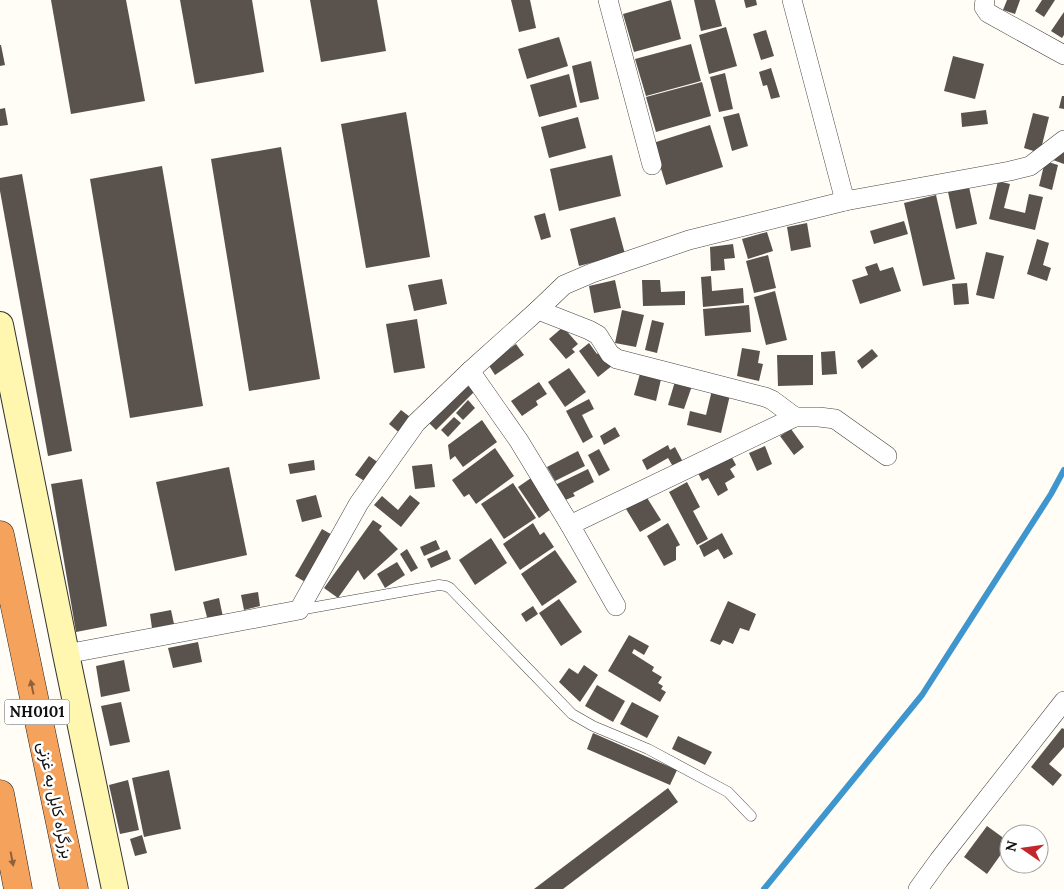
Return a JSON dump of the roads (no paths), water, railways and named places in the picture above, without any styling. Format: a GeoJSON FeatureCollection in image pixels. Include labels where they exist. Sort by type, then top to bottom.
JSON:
{"type":"FeatureCollection","features":[{"type":"Feature","properties":{"kind":"highway","name":"بزرگراه کابل به غزنی"},"geometry":{"type":"LineString","coordinates":[[0,535],[74,889]]}},
{"type":"Feature","properties":{"kind":"highway"},"geometry":{"type":"LineString","coordinates":[[0,794],[18,889]]}},
{"type":"Feature","properties":{"kind":"street"},"geometry":{"type":"LineString","coordinates":[[608,0],[652,165]]}},
{"type":"Feature","properties":{"kind":"street"},"geometry":{"type":"LineString","coordinates":[[792,0],[845,201]]}},
{"type":"Feature","properties":{"kind":"street"},"geometry":{"type":"LineString","coordinates":[[985,0],[984,7],[988,12],[1064,54]]}},
{"type":"Feature","properties":{"kind":"street"},"geometry":{"type":"LineString","coordinates":[[66,654],[298,610],[359,503],[416,423],[564,285],[592,273],[689,240],[845,201],[1030,166],[1064,140]]}},
{"type":"Feature","properties":{"kind":"street"},"geometry":{"type":"LineString","coordinates":[[538,310],[598,335],[610,354],[617,359],[765,396],[795,417]]}},
{"type":"Feature","properties":{"kind":"street"},"geometry":{"type":"LineString","coordinates":[[0,325],[114,889]]}},
{"type":"Feature","properties":{"kind":"street"},"geometry":{"type":"LineString","coordinates":[[470,371],[519,441],[616,606]]}},
{"type":"Feature","properties":{"kind":"street"},"geometry":{"type":"LineString","coordinates":[[570,525],[795,417],[835,419],[886,456]]}},
{"type":"Feature","properties":{"kind":"street"},"geometry":{"type":"LineString","coordinates":[[918,889],[1064,701]]}},
{"type":"Feature","properties":{"kind":"lane"},"geometry":{"type":"LineString","coordinates":[[298,610],[446,586],[572,714],[593,726],[648,749],[728,792],[751,816]]}},
{"type":"Feature","properties":{"kind":"waterway"},"geometry":{"type":"LineString","coordinates":[[764,889],[922,695],[1051,494],[1064,470]]}}]}
